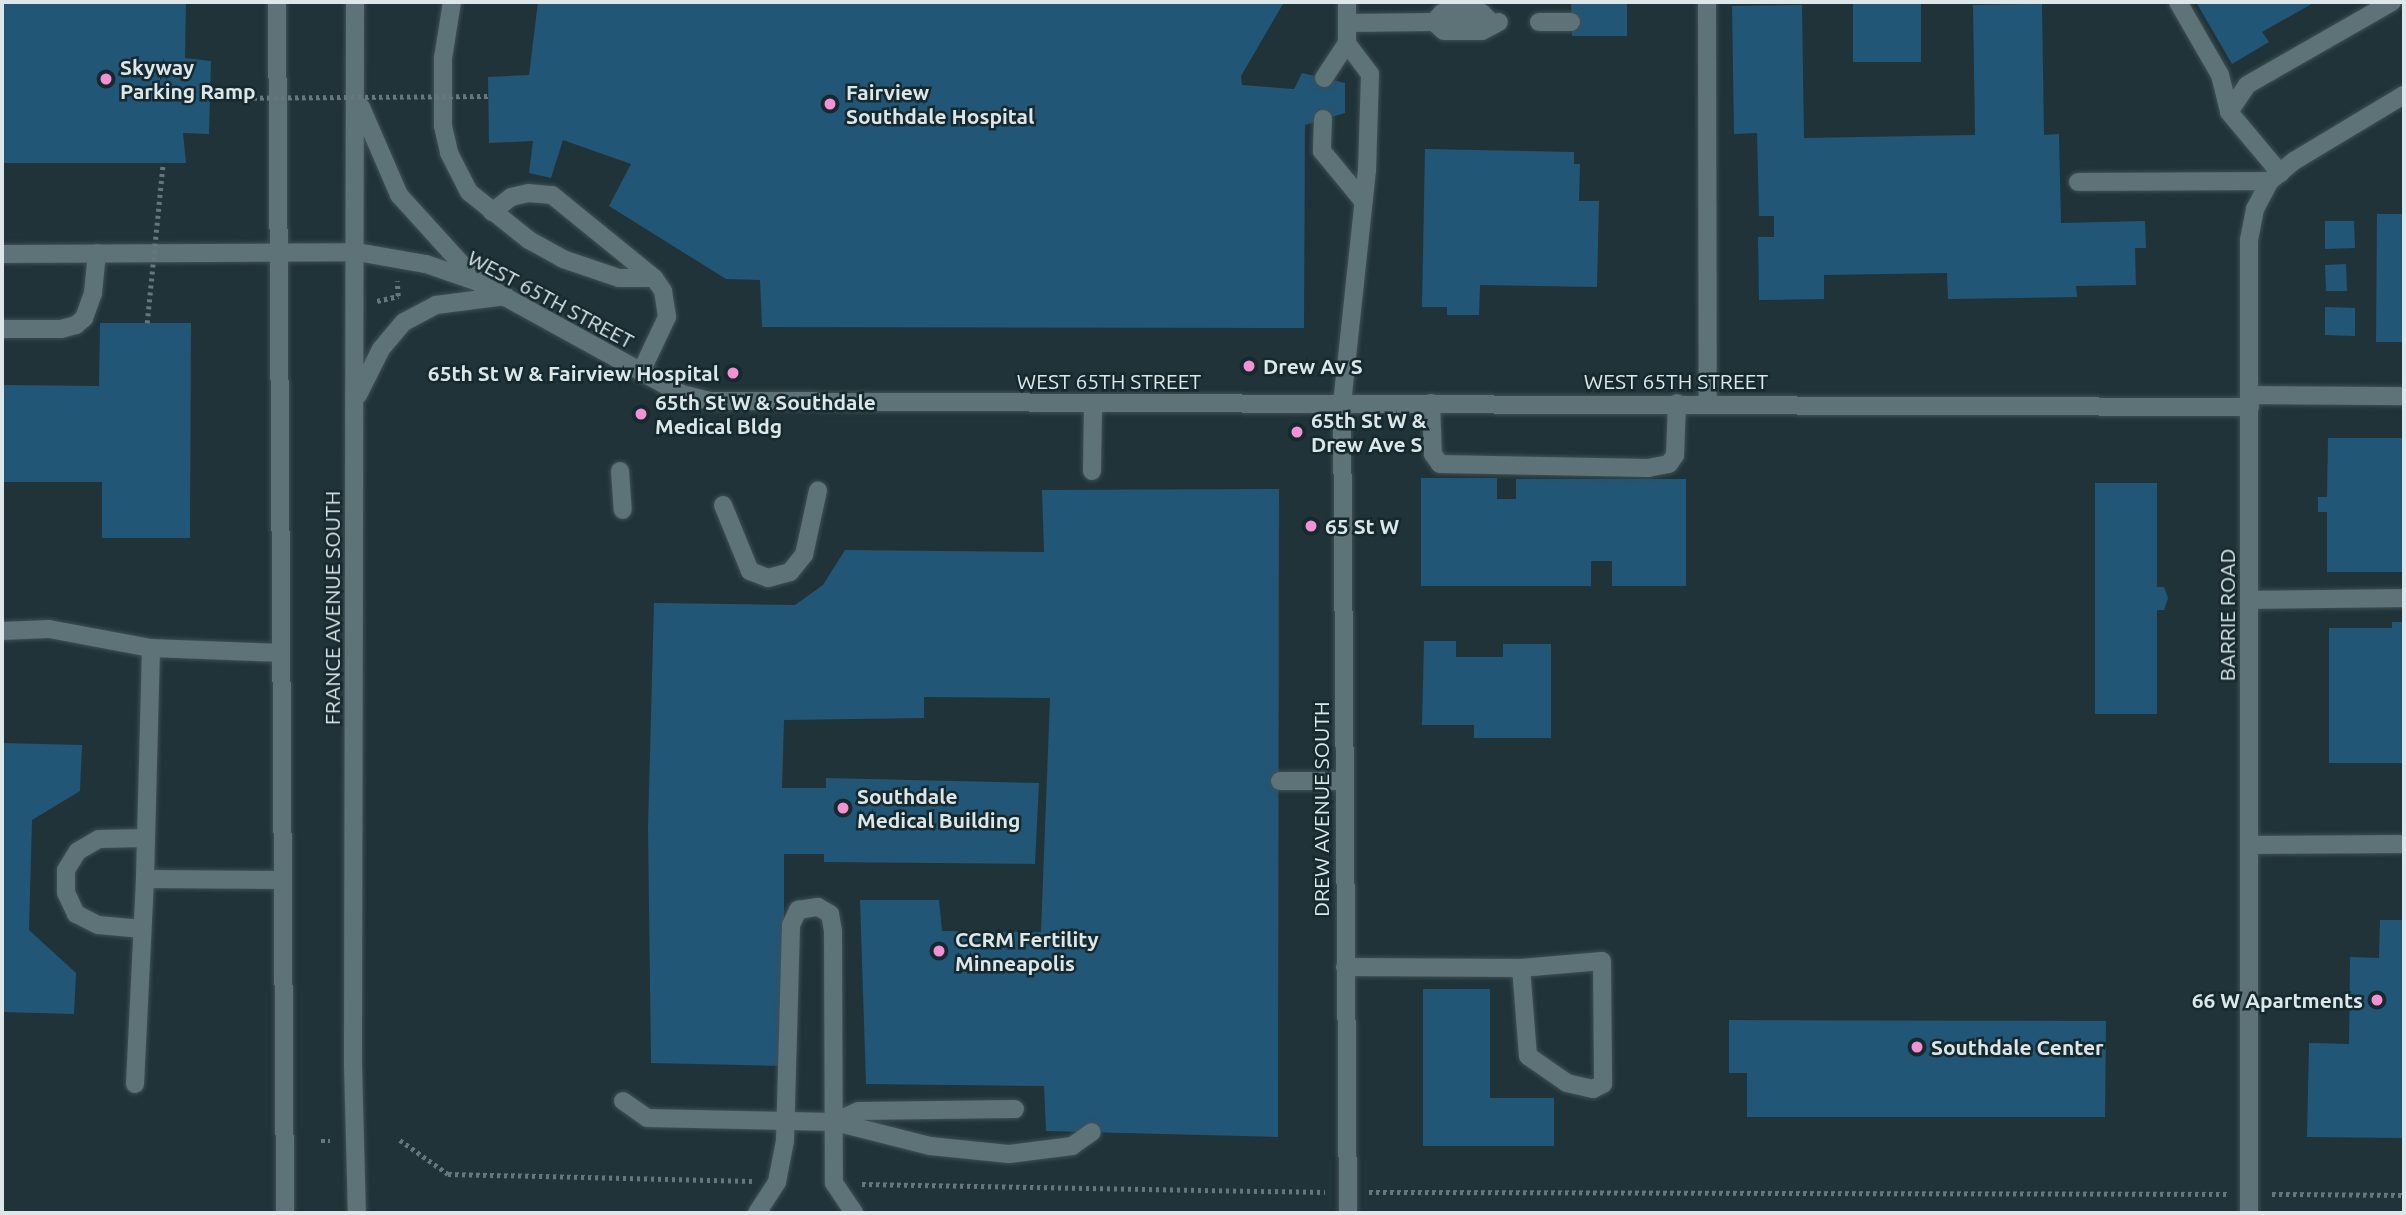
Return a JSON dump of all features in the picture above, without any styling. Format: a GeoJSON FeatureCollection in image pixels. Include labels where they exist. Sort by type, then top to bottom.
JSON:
{"type":"FeatureCollection","features":[{"type":"Feature","properties":{"kind":"street"},"geometry":{"type":"LineString","coordinates":[[277,2],[285,1213]]}},
{"type":"Feature","properties":{"kind":"street","name":"FRANCE AVENUE SOUTH"},"geometry":{"type":"LineString","coordinates":[[355,2],[357,252],[353,1065],[357,1213]]}},
{"type":"Feature","properties":{"kind":"street"},"geometry":{"type":"LineString","coordinates":[[452,2],[443,58],[445,135],[449,153],[469,192],[492,212],[563,258],[619,278],[654,278]]}},
{"type":"Feature","properties":{"kind":"street"},"geometry":{"type":"LineString","coordinates":[[1324,79],[1347,43],[1348,2]]}},
{"type":"Feature","properties":{"kind":"street"},"geometry":{"type":"LineString","coordinates":[[1707,2],[1709,403]]}},
{"type":"Feature","properties":{"kind":"street"},"geometry":{"type":"LineString","coordinates":[[2178,2],[2221,75],[2229,112],[2275,177]]}},
{"type":"Feature","properties":{"kind":"street"},"geometry":{"type":"LineString","coordinates":[[2229,112],[2248,85],[2392,2]]}},
{"type":"Feature","properties":{"kind":"street"},"geometry":{"type":"LineString","coordinates":[[1347,23],[1434,22],[1444,32],[1482,31],[1495,22]]}},
{"type":"Feature","properties":{"kind":"street"},"geometry":{"type":"LineString","coordinates":[[1539,22],[1571,22]]}},
{"type":"Feature","properties":{"kind":"street","name":"DREW AVENUE SOUTH"},"geometry":{"type":"LineString","coordinates":[[1347,43],[1370,74],[1363,201],[1342,404],[1348,1213]]}},
{"type":"Feature","properties":{"kind":"street"},"geometry":{"type":"LineString","coordinates":[[356,93],[399,195],[478,282]]}},
{"type":"Feature","properties":{"kind":"street"},"geometry":{"type":"LineString","coordinates":[[2078,182],[2275,177],[2404,95]]}},
{"type":"Feature","properties":{"kind":"street"},"geometry":{"type":"LineString","coordinates":[[1323,119],[1322,150],[1363,201]]}},
{"type":"Feature","properties":{"kind":"street","name":"BARRIE ROAD"},"geometry":{"type":"LineString","coordinates":[[2249,1213],[2249,240],[2255,209],[2275,177]]}},
{"type":"Feature","properties":{"kind":"street"},"geometry":{"type":"LineString","coordinates":[[492,212],[511,197],[552,195],[654,278],[663,291],[667,317],[641,372]]}},
{"type":"Feature","properties":{"kind":"street","name":"WEST 65TH STREET"},"geometry":{"type":"LineString","coordinates":[[2,254],[357,252],[426,264],[478,282],[682,394],[710,401],[1093,404],[1709,403],[2249,401],[2404,396]]}},
{"type":"Feature","properties":{"kind":"street"},"geometry":{"type":"LineString","coordinates":[[2,329],[61,329],[76,325],[84,318],[93,293],[97,253]]}},
{"type":"Feature","properties":{"kind":"street"},"geometry":{"type":"LineString","coordinates":[[356,398],[381,349],[404,322],[436,305],[505,296]]}},
{"type":"Feature","properties":{"kind":"street"},"geometry":{"type":"LineString","coordinates":[[1431,403],[1433,454],[1440,464],[1648,468],[1669,464],[1675,455],[1677,403]]}},
{"type":"Feature","properties":{"kind":"street"},"geometry":{"type":"LineString","coordinates":[[1092,471],[1093,404]]}},
{"type":"Feature","properties":{"kind":"street"},"geometry":{"type":"LineString","coordinates":[[620,471],[623,510]]}},
{"type":"Feature","properties":{"kind":"street"},"geometry":{"type":"LineString","coordinates":[[723,505],[750,571],[768,578],[790,572],[804,555],[818,491]]}},
{"type":"Feature","properties":{"kind":"street"},"geometry":{"type":"LineString","coordinates":[[2249,600],[2404,598]]}},
{"type":"Feature","properties":{"kind":"street"},"geometry":{"type":"LineString","coordinates":[[2,631],[49,629],[151,648],[281,653]]}},
{"type":"Feature","properties":{"kind":"street"},"geometry":{"type":"LineString","coordinates":[[135,1084],[145,879],[151,648]]}},
{"type":"Feature","properties":{"kind":"street"},"geometry":{"type":"LineString","coordinates":[[1280,781],[1343,781]]}},
{"type":"Feature","properties":{"kind":"street"},"geometry":{"type":"LineString","coordinates":[[142,929],[98,925],[76,914],[66,893],[66,870],[78,850],[99,839],[146,838]]}},
{"type":"Feature","properties":{"kind":"street"},"geometry":{"type":"LineString","coordinates":[[2249,845],[2401,844]]}},
{"type":"Feature","properties":{"kind":"street"},"geometry":{"type":"LineString","coordinates":[[145,879],[283,880]]}},
{"type":"Feature","properties":{"kind":"street"},"geometry":{"type":"LineString","coordinates":[[757,1213],[777,1182],[788,1121],[791,925],[798,910],[818,907],[830,914],[833,931],[834,1183],[854,1213]]}},
{"type":"Feature","properties":{"kind":"street"},"geometry":{"type":"LineString","coordinates":[[1345,967],[1521,968],[1602,961],[1603,1084],[1593,1089],[1567,1083],[1528,1056],[1521,968]]}},
{"type":"Feature","properties":{"kind":"street"},"geometry":{"type":"LineString","coordinates":[[623,1101],[647,1118],[835,1122],[930,1146],[1009,1154],[1072,1146],[1092,1132]]}},
{"type":"Feature","properties":{"kind":"street"},"geometry":{"type":"LineString","coordinates":[[835,1122],[859,1111],[1014,1109]]}},
{"type":"Feature","properties":{"kind":"path"},"geometry":{"type":"LineString","coordinates":[[211,98],[488,96]]}},
{"type":"Feature","properties":{"kind":"path"},"geometry":{"type":"LineString","coordinates":[[148,323],[163,163]]}},
{"type":"Feature","properties":{"kind":"path"},"geometry":{"type":"LineString","coordinates":[[376,301],[398,296],[397,278]]}},
{"type":"Feature","properties":{"kind":"path"},"geometry":{"type":"LineString","coordinates":[[400,1140],[447,1174],[777,1182]]}},
{"type":"Feature","properties":{"kind":"path"},"geometry":{"type":"LineString","coordinates":[[321,1141],[330,1141]]}},
{"type":"Feature","properties":{"kind":"path"},"geometry":{"type":"LineString","coordinates":[[834,1183],[1315,1192]]}},
{"type":"Feature","properties":{"kind":"path"},"geometry":{"type":"LineString","coordinates":[[1379,1192],[2221,1193]]}},
{"type":"Feature","properties":{"kind":"path"},"geometry":{"type":"LineString","coordinates":[[2270,1194],[2404,1195]]}},
{"type":"Feature","properties":{"kind":"building","name":"Skyway Parking Ramp"},"geometry":{"type":"Polygon","coordinates":[[[2,2],[186,2],[185,58],[211,61],[209,134],[183,133],[186,163],[2,163],[2,2]]]}},
{"type":"Feature","properties":{"kind":"building"},"geometry":{"type":"Polygon","coordinates":[[[538,2],[1280,2],[1283,4],[1241,76],[1242,85],[1294,89],[1302,73],[1345,83],[1345,113],[1305,125],[1304,328],[762,327],[760,280],[726,279],[609,206],[631,164],[563,140],[551,178],[529,173],[533,141],[489,143],[488,77],[529,75],[538,2]]]}},
{"type":"Feature","properties":{"kind":"building"},"geometry":{"type":"Polygon","coordinates":[[[1571,2],[1627,2],[1627,36],[1572,36],[1571,2]]]}},
{"type":"Feature","properties":{"kind":"building"},"geometry":{"type":"Polygon","coordinates":[[[1853,2],[1921,2],[1921,62],[1853,62],[1853,2]]]}},
{"type":"Feature","properties":{"kind":"building"},"geometry":{"type":"Polygon","coordinates":[[[2196,2],[2315,2],[2262,32],[2269,42],[2232,64],[2196,2]]]}},
{"type":"Feature","properties":{"kind":"building"},"geometry":{"type":"Polygon","coordinates":[[[2042,4],[2044,135],[2059,134],[2061,223],[2145,221],[2146,248],[2135,248],[2136,285],[2076,286],[2077,297],[1948,299],[1947,273],[1824,275],[1824,299],[1759,300],[1758,237],[1774,237],[1774,216],[1759,216],[1757,133],[1734,134],[1732,6],[1802,5],[1804,138],[1975,135],[1973,5],[2042,4]]]}},
{"type":"Feature","properties":{"kind":"building"},"geometry":{"type":"Polygon","coordinates":[[[1425,149],[1574,152],[1574,164],[1580,164],[1579,201],[1599,201],[1597,287],[1480,285],[1479,315],[1447,315],[1447,307],[1422,307],[1425,149]]]}},
{"type":"Feature","properties":{"kind":"building"},"geometry":{"type":"Polygon","coordinates":[[[2377,214],[2404,214],[2404,342],[2376,342],[2377,214]]]}},
{"type":"Feature","properties":{"kind":"building"},"geometry":{"type":"Polygon","coordinates":[[[2325,221],[2354,221],[2355,248],[2325,249],[2325,221]]]}},
{"type":"Feature","properties":{"kind":"building"},"geometry":{"type":"Polygon","coordinates":[[[2346,264],[2347,291],[2326,291],[2325,265],[2346,264]]]}},
{"type":"Feature","properties":{"kind":"building"},"geometry":{"type":"Polygon","coordinates":[[[2325,307],[2355,308],[2355,336],[2325,335],[2325,307]]]}},
{"type":"Feature","properties":{"kind":"building"},"geometry":{"type":"Polygon","coordinates":[[[100,323],[191,323],[190,538],[102,538],[102,482],[2,482],[2,385],[99,386],[100,323]]]}},
{"type":"Feature","properties":{"kind":"building"},"geometry":{"type":"Polygon","coordinates":[[[2328,438],[2404,438],[2404,572],[2327,572],[2327,512],[2318,512],[2318,497],[2327,497],[2328,438]]]}},
{"type":"Feature","properties":{"kind":"building"},"geometry":{"type":"Polygon","coordinates":[[[1421,478],[1497,478],[1497,499],[1516,499],[1516,479],[1686,479],[1686,586],[1612,586],[1612,561],[1591,561],[1591,586],[1421,586],[1421,478]]]}},
{"type":"Feature","properties":{"kind":"building"},"geometry":{"type":"Polygon","coordinates":[[[2095,483],[2157,483],[2157,587],[2164,587],[2168,598],[2164,610],[2157,610],[2157,714],[2095,714],[2095,483]]]}},
{"type":"Feature","properties":{"kind":"building"},"geometry":{"type":"Polygon","coordinates":[[[1279,489],[1278,1137],[1046,1131],[1044,1086],[866,1084],[860,900],[939,900],[942,931],[1041,932],[1050,698],[924,697],[924,718],[784,720],[782,788],[826,788],[826,778],[1039,783],[1035,864],[824,862],[824,854],[784,854],[784,1066],[651,1063],[648,828],[654,603],[795,605],[823,585],[845,550],[1044,552],[1042,490],[1279,489]]]}},
{"type":"Feature","properties":{"kind":"building"},"geometry":{"type":"Polygon","coordinates":[[[2392,622],[2404,622],[2404,763],[2329,763],[2329,628],[2392,628],[2392,622]]]}},
{"type":"Feature","properties":{"kind":"building"},"geometry":{"type":"Polygon","coordinates":[[[1424,641],[1456,641],[1456,657],[1503,657],[1503,644],[1551,644],[1551,738],[1474,738],[1474,725],[1422,725],[1424,641]]]}},
{"type":"Feature","properties":{"kind":"building"},"geometry":{"type":"Polygon","coordinates":[[[2,743],[82,745],[80,791],[32,820],[29,930],[76,973],[74,1014],[2,1012],[2,743]]]}},
{"type":"Feature","properties":{"kind":"building","name":"66 W Apartments"},"geometry":{"type":"Polygon","coordinates":[[[2380,920],[2404,920],[2404,1138],[2307,1137],[2309,1043],[2349,1044],[2350,957],[2379,958],[2380,920]]]}},
{"type":"Feature","properties":{"kind":"building"},"geometry":{"type":"Polygon","coordinates":[[[1423,989],[1490,989],[1490,1098],[1554,1098],[1554,1146],[1423,1146],[1423,989]]]}},
{"type":"Feature","properties":{"kind":"building","name":"Southdale Center"},"geometry":{"type":"Polygon","coordinates":[[[1729,1020],[2106,1021],[2105,1117],[1747,1117],[1747,1073],[1729,1073],[1729,1020]]]}},
{"type":"Feature","properties":{"kind":"place","name":"Skyway Parking Ramp"},"geometry":{"type":"Point","coordinates":[106,79]}},
{"type":"Feature","properties":{"kind":"place","name":"Fairview Southdale Hospital"},"geometry":{"type":"Point","coordinates":[830,104]}},
{"type":"Feature","properties":{"kind":"place","name":"Drew Av S"},"geometry":{"type":"Point","coordinates":[1249,366]}},
{"type":"Feature","properties":{"kind":"place","name":"65th St W & Fairview Hospital"},"geometry":{"type":"Point","coordinates":[733,373]}},
{"type":"Feature","properties":{"kind":"place","name":"65th St W & Southdale Medical Bldg"},"geometry":{"type":"Point","coordinates":[641,414]}},
{"type":"Feature","properties":{"kind":"place","name":"65th St W & Drew Ave S"},"geometry":{"type":"Point","coordinates":[1297,432]}},
{"type":"Feature","properties":{"kind":"place","name":"65 St W"},"geometry":{"type":"Point","coordinates":[1311,526]}},
{"type":"Feature","properties":{"kind":"place","name":"Southdale Medical Building"},"geometry":{"type":"Point","coordinates":[843,808]}},
{"type":"Feature","properties":{"kind":"place","name":"CCRM Fertility Minneapolis"},"geometry":{"type":"Point","coordinates":[939,951]}},
{"type":"Feature","properties":{"kind":"place","name":"66 W Apartments"},"geometry":{"type":"Point","coordinates":[2377,1000]}},
{"type":"Feature","properties":{"kind":"place","name":"Southdale Center"},"geometry":{"type":"Point","coordinates":[1917,1047]}}]}
